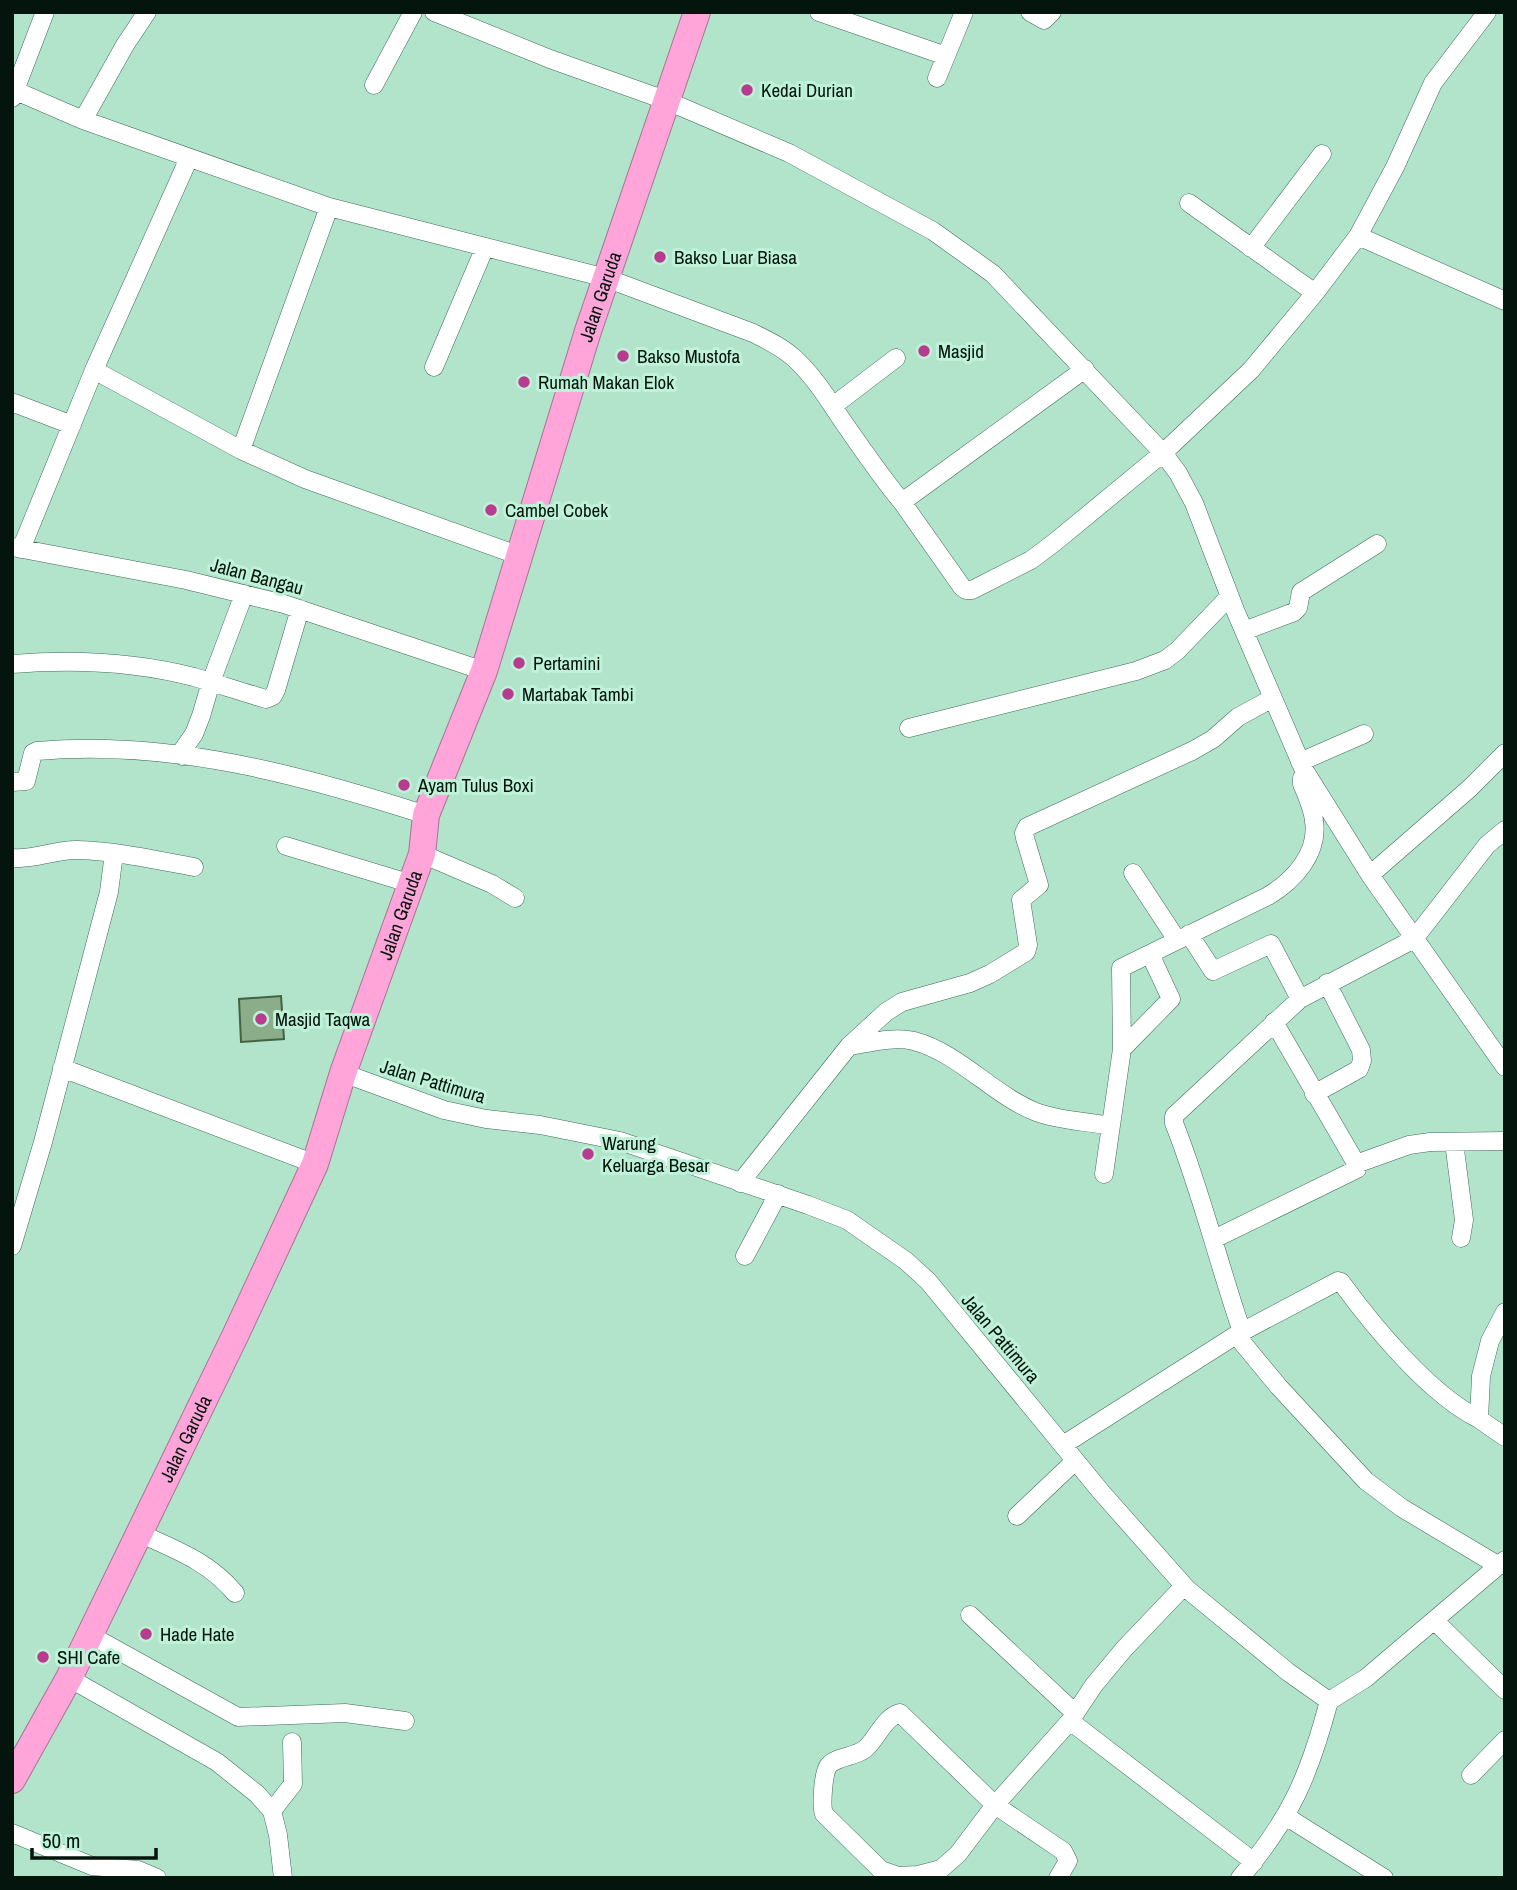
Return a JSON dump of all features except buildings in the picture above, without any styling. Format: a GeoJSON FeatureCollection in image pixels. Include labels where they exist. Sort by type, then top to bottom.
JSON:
{"type":"FeatureCollection","features":[{"type":"Feature","properties":{"kind":"highway","name":"Jalan Garuda"},"geometry":{"type":"LineString","coordinates":[[12,1780],[69,1678],[315,1164],[343,1073],[422,855],[426,815],[484,671],[588,331],[696,12]]}},
{"type":"Feature","properties":{"kind":"street"},"geometry":{"type":"LineString","coordinates":[[45,12],[14,94],[329,207],[606,278],[775,344],[800,365],[833,406],[879,474],[966,590],[972,590],[1043,552],[1163,453],[1251,370],[1315,293],[1357,236],[1395,166],[1433,83],[1487,12]]}},
{"type":"Feature","properties":{"kind":"street"},"geometry":{"type":"LineString","coordinates":[[83,120],[125,45],[147,12]]}},
{"type":"Feature","properties":{"kind":"street"},"geometry":{"type":"LineString","coordinates":[[374,85],[413,12]]}},
{"type":"Feature","properties":{"kind":"street"},"geometry":{"type":"LineString","coordinates":[[434,12],[550,59],[665,100],[789,153],[933,231],[993,274],[1085,369],[1163,453],[1178,473],[1194,503],[1244,631],[1302,765],[1370,874],[1505,1067]]}},
{"type":"Feature","properties":{"kind":"street"},"geometry":{"type":"LineString","coordinates":[[819,12],[946,56]]}},
{"type":"Feature","properties":{"kind":"street"},"geometry":{"type":"LineString","coordinates":[[937,78],[964,12]]}},
{"type":"Feature","properties":{"kind":"street"},"geometry":{"type":"LineString","coordinates":[[1030,12],[1044,20],[1052,12]]}},
{"type":"Feature","properties":{"kind":"street"},"geometry":{"type":"LineString","coordinates":[[1251,248],[1322,154]]}},
{"type":"Feature","properties":{"kind":"street"},"geometry":{"type":"LineString","coordinates":[[17,548],[189,158]]}},
{"type":"Feature","properties":{"kind":"street"},"geometry":{"type":"LineString","coordinates":[[1189,203],[1315,293]]}},
{"type":"Feature","properties":{"kind":"street"},"geometry":{"type":"LineString","coordinates":[[241,450],[329,207]]}},
{"type":"Feature","properties":{"kind":"street"},"geometry":{"type":"LineString","coordinates":[[1357,236],[1505,301]]}},
{"type":"Feature","properties":{"kind":"street"},"geometry":{"type":"LineString","coordinates":[[434,367],[485,247]]}},
{"type":"Feature","properties":{"kind":"street"},"geometry":{"type":"LineString","coordinates":[[833,406],[896,358]]}},
{"type":"Feature","properties":{"kind":"street"},"geometry":{"type":"LineString","coordinates":[[902,502],[1085,369]]}},
{"type":"Feature","properties":{"kind":"street"},"geometry":{"type":"LineString","coordinates":[[94,370],[241,450],[317,483],[520,556]]}},
{"type":"Feature","properties":{"kind":"street"},"geometry":{"type":"LineString","coordinates":[[14,402],[72,425]]}},
{"type":"Feature","properties":{"kind":"street"},"geometry":{"type":"LineString","coordinates":[[1244,631],[1294,612],[1298,608],[1301,593],[1377,544]]}},
{"type":"Feature","properties":{"kind":"street","name":"Jalan Bangau"},"geometry":{"type":"LineString","coordinates":[[17,548],[186,580],[244,594],[300,609],[484,671]]}},
{"type":"Feature","properties":{"kind":"street"},"geometry":{"type":"LineString","coordinates":[[182,756],[182,751],[194,734],[201,716],[244,594]]}},
{"type":"Feature","properties":{"kind":"street"},"geometry":{"type":"LineString","coordinates":[[909,727],[1136,671],[1165,660],[1186,643],[1230,596]]}},
{"type":"Feature","properties":{"kind":"street"},"geometry":{"type":"LineString","coordinates":[[12,664],[108,663],[148,668],[211,682],[266,699],[276,690],[300,609]]}},
{"type":"Feature","properties":{"kind":"street"},"geometry":{"type":"LineString","coordinates":[[740,1183],[849,1046],[893,1006],[970,983],[1026,952],[1028,945],[1021,900],[1039,885],[1025,838],[1027,827],[1192,751],[1213,739],[1238,717],[1273,698]]}},
{"type":"Feature","properties":{"kind":"street"},"geometry":{"type":"LineString","coordinates":[[1302,765],[1364,734]]}},
{"type":"Feature","properties":{"kind":"street"},"geometry":{"type":"LineString","coordinates":[[12,782],[26,781],[30,758],[37,751],[119,748],[260,768],[307,779],[426,815]]}},
{"type":"Feature","properties":{"kind":"street"},"geometry":{"type":"LineString","coordinates":[[1370,874],[1470,788],[1505,752]]}},
{"type":"Feature","properties":{"kind":"street"},"geometry":{"type":"LineString","coordinates":[[1104,1174],[1104,1124],[1122,1049],[1121,968],[1268,896],[1295,877],[1308,853],[1315,822],[1302,784],[1302,765]]}},
{"type":"Feature","properties":{"kind":"street"},"geometry":{"type":"LineString","coordinates":[[1240,1878],[1287,1816],[1302,1786],[1329,1701],[1366,1678],[1502,1563],[1402,1508],[1366,1481],[1279,1387],[1239,1333],[1214,1239],[1173,1117],[1300,999],[1414,939],[1487,845],[1505,830]]}},
{"type":"Feature","properties":{"kind":"street"},"geometry":{"type":"LineString","coordinates":[[286,846],[412,884]]}},
{"type":"Feature","properties":{"kind":"street"},"geometry":{"type":"LineString","coordinates":[[12,858],[37,857],[67,850],[114,853],[194,867]]}},
{"type":"Feature","properties":{"kind":"street"},"geometry":{"type":"LineString","coordinates":[[13,1239],[109,892],[114,853]]}},
{"type":"Feature","properties":{"kind":"street"},"geometry":{"type":"LineString","coordinates":[[422,855],[484,880],[515,898]]}},
{"type":"Feature","properties":{"kind":"street"},"geometry":{"type":"LineString","coordinates":[[1133,873],[1213,971],[1271,944],[1300,999]]}},
{"type":"Feature","properties":{"kind":"street"},"geometry":{"type":"LineString","coordinates":[[1122,1049],[1171,999],[1150,954]]}},
{"type":"Feature","properties":{"kind":"street"},"geometry":{"type":"LineString","coordinates":[[1314,1094],[1359,1069],[1362,1061],[1361,1050],[1327,984]]}},
{"type":"Feature","properties":{"kind":"street"},"geometry":{"type":"LineString","coordinates":[[1214,1239],[1354,1172],[1357,1168],[1274,1022]]}},
{"type":"Feature","properties":{"kind":"street"},"geometry":{"type":"LineString","coordinates":[[1486,1041],[1505,1037]]}},
{"type":"Feature","properties":{"kind":"street"},"geometry":{"type":"LineString","coordinates":[[849,1046],[889,1040],[912,1041],[936,1050],[1035,1111],[1061,1119],[1104,1124]]}},
{"type":"Feature","properties":{"kind":"street"},"geometry":{"type":"LineString","coordinates":[[62,1068],[315,1164]]}},
{"type":"Feature","properties":{"kind":"street","name":"Jalan Pattimura"},"geometry":{"type":"LineString","coordinates":[[343,1073],[444,1110],[620,1141],[847,1220],[906,1261],[928,1281],[1076,1461],[1184,1586],[1288,1672],[1329,1701]]}},
{"type":"Feature","properties":{"kind":"street"},"geometry":{"type":"LineString","coordinates":[[1356,1164],[1409,1145],[1430,1142],[1505,1141]]}},
{"type":"Feature","properties":{"kind":"street"},"geometry":{"type":"LineString","coordinates":[[1454,1142],[1464,1220],[1461,1238]]}},
{"type":"Feature","properties":{"kind":"street"},"geometry":{"type":"LineString","coordinates":[[745,1256],[778,1194]]}},
{"type":"Feature","properties":{"kind":"street"},"geometry":{"type":"LineString","coordinates":[[1063,1445],[1239,1333],[1340,1281],[1423,1378],[1454,1406],[1505,1437]]}},
{"type":"Feature","properties":{"kind":"street"},"geometry":{"type":"LineString","coordinates":[[1479,1419],[1481,1376],[1490,1341],[1505,1312]]}},
{"type":"Feature","properties":{"kind":"street"},"geometry":{"type":"LineString","coordinates":[[1017,1516],[1076,1461]]}},
{"type":"Feature","properties":{"kind":"street"},"geometry":{"type":"LineString","coordinates":[[139,1533],[203,1564],[221,1576],[234,1593]]}},
{"type":"Feature","properties":{"kind":"street"},"geometry":{"type":"LineString","coordinates":[[1058,1878],[1068,1861],[1063,1851],[995,1805],[900,1713],[891,1717],[863,1751],[829,1765],[826,1769],[823,1811],[881,1870],[898,1876],[947,1874],[958,1854],[995,1805],[1072,1717],[1124,1649],[1184,1586]]}},
{"type":"Feature","properties":{"kind":"street"},"geometry":{"type":"LineString","coordinates":[[970,1615],[1072,1717],[1254,1862]]}},
{"type":"Feature","properties":{"kind":"street"},"geometry":{"type":"LineString","coordinates":[[1434,1620],[1505,1690]]}},
{"type":"Feature","properties":{"kind":"street"},"geometry":{"type":"LineString","coordinates":[[90,1635],[238,1717],[345,1713],[405,1721]]}},
{"type":"Feature","properties":{"kind":"street"},"geometry":{"type":"LineString","coordinates":[[69,1678],[217,1762],[257,1794],[272,1811],[283,1878]]}},
{"type":"Feature","properties":{"kind":"street"},"geometry":{"type":"LineString","coordinates":[[1471,1775],[1505,1740]]}},
{"type":"Feature","properties":{"kind":"street"},"geometry":{"type":"LineString","coordinates":[[272,1811],[293,1784],[292,1742]]}},
{"type":"Feature","properties":{"kind":"street"},"geometry":{"type":"LineString","coordinates":[[1287,1816],[1384,1878]]}},
{"type":"Feature","properties":{"kind":"street"},"geometry":{"type":"LineString","coordinates":[[12,1833],[92,1866],[138,1870],[157,1878]]}},
{"type":"Feature","properties":{"kind":"place","name":"Kedai Durian"},"geometry":{"type":"Point","coordinates":[747,90]}},
{"type":"Feature","properties":{"kind":"place","name":"Bakso Luar Biasa"},"geometry":{"type":"Point","coordinates":[660,257]}},
{"type":"Feature","properties":{"kind":"place","name":"Masjid"},"geometry":{"type":"Point","coordinates":[924,351]}},
{"type":"Feature","properties":{"kind":"place","name":"Bakso Mustofa"},"geometry":{"type":"Point","coordinates":[623,356]}},
{"type":"Feature","properties":{"kind":"place","name":"Rumah Makan Elok"},"geometry":{"type":"Point","coordinates":[524,382]}},
{"type":"Feature","properties":{"kind":"place","name":"Cambel Cobek"},"geometry":{"type":"Point","coordinates":[491,510]}},
{"type":"Feature","properties":{"kind":"place","name":"Pertamini"},"geometry":{"type":"Point","coordinates":[519,663]}},
{"type":"Feature","properties":{"kind":"place","name":"Martabak Tambi"},"geometry":{"type":"Point","coordinates":[508,694]}},
{"type":"Feature","properties":{"kind":"place","name":"Ayam Tulus Boxi"},"geometry":{"type":"Point","coordinates":[404,785]}},
{"type":"Feature","properties":{"kind":"place","name":"Masjid Taqwa"},"geometry":{"type":"Point","coordinates":[261,1019]}},
{"type":"Feature","properties":{"kind":"place","name":"Warung Keluarga Besar"},"geometry":{"type":"Point","coordinates":[588,1154]}},
{"type":"Feature","properties":{"kind":"place","name":"Hade Hate"},"geometry":{"type":"Point","coordinates":[146,1634]}},
{"type":"Feature","properties":{"kind":"place","name":"SHI Cafe"},"geometry":{"type":"Point","coordinates":[43,1657]}}]}
